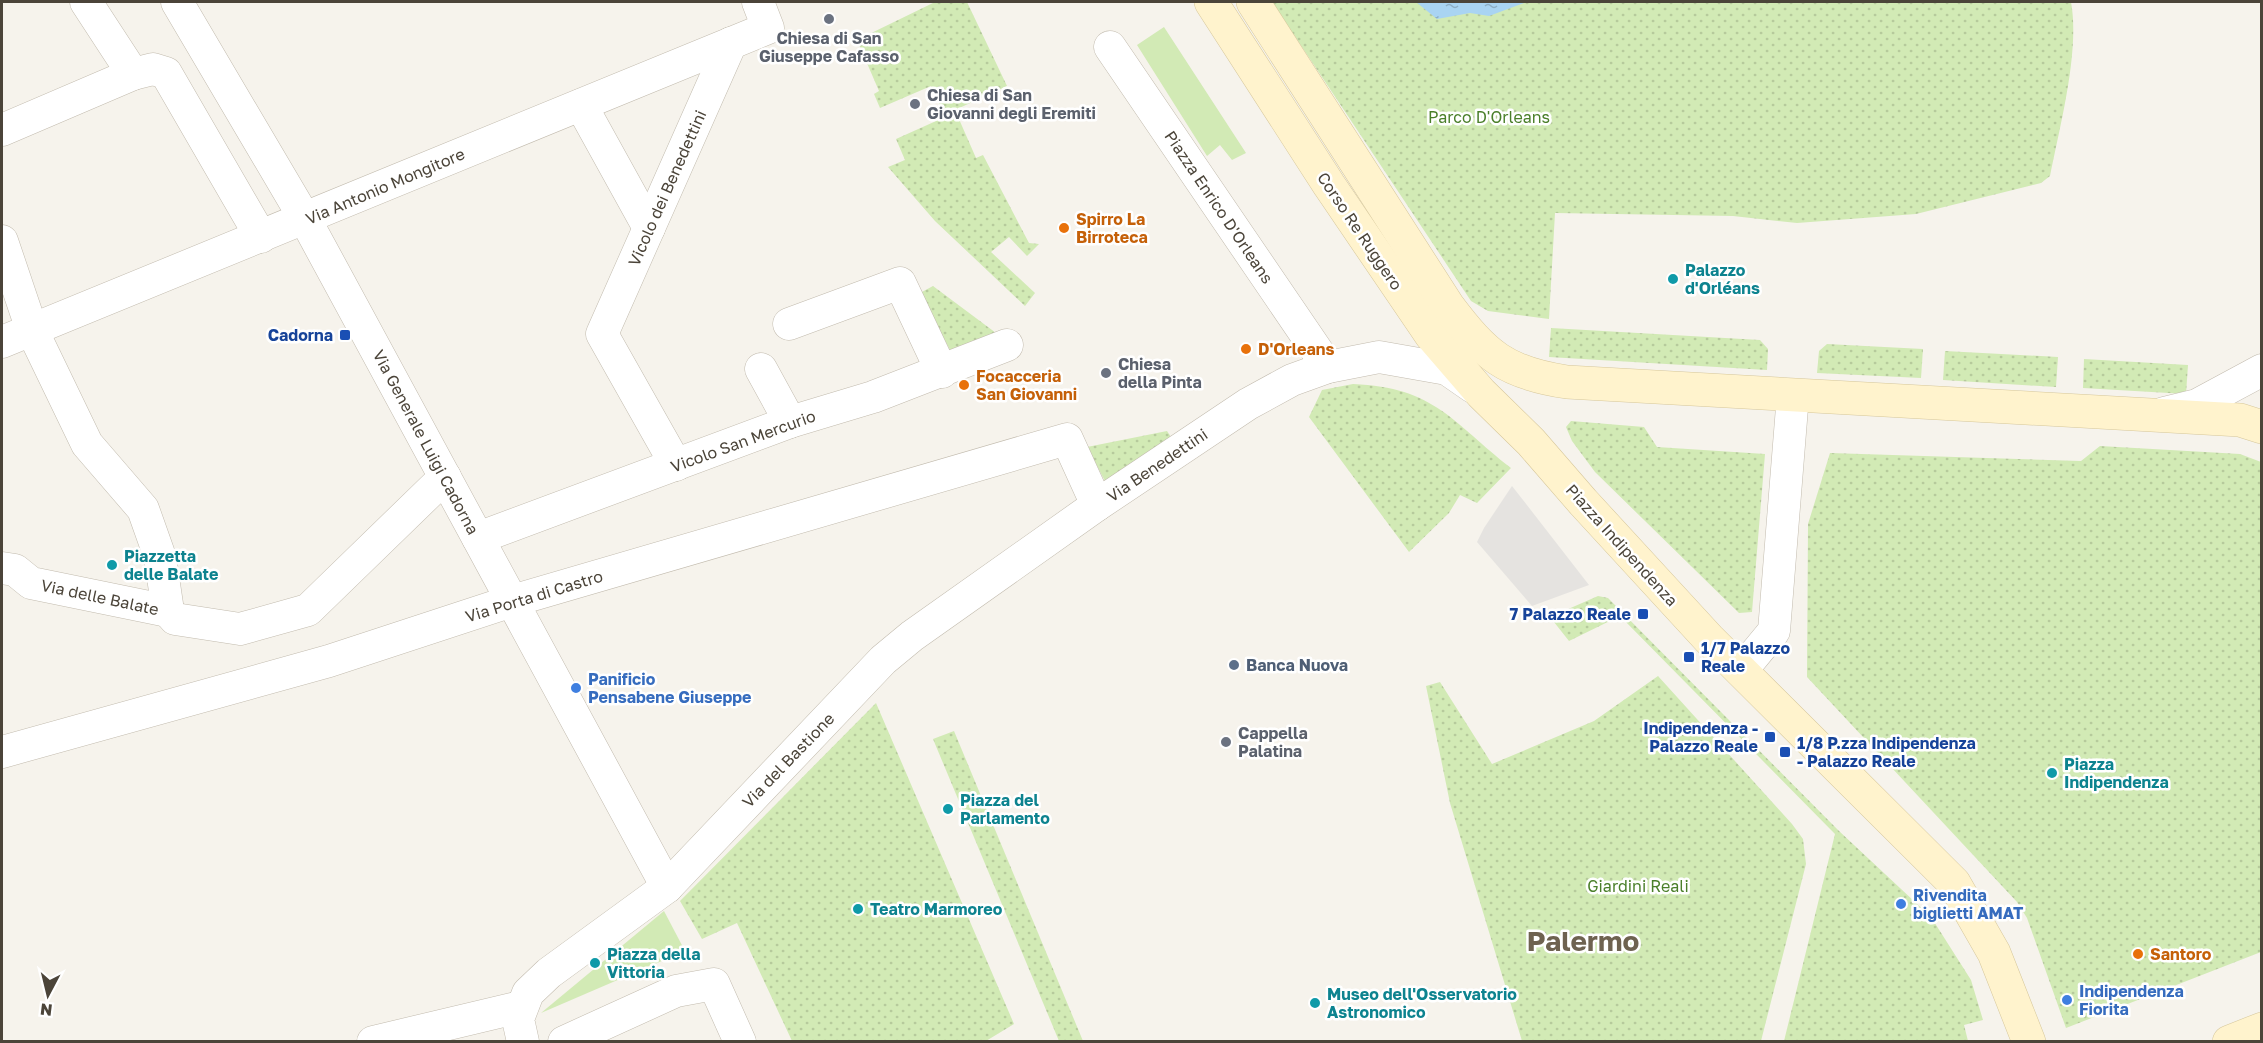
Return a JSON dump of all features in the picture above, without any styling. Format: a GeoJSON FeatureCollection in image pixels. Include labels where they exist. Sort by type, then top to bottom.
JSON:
{"type":"FeatureCollection","features":[{"type":"Feature","properties":{"kind":"main road","name":"Corso Re Ruggero"},"geometry":{"type":"LineString","coordinates":[[1211,2],[1397,287],[1431,334],[1481,393],[1532,442]]}},
{"type":"Feature","properties":{"kind":"main road","name":"Corso Re Ruggero"},"geometry":{"type":"LineString","coordinates":[[1253,2],[1448,306],[1476,342],[1493,357],[1538,377],[1567,382]]}},
{"type":"Feature","properties":{"kind":"main road"},"geometry":{"type":"LineString","coordinates":[[1532,442],[1524,419],[1526,404],[1532,394],[1543,387],[1567,382],[2240,420],[2262,427]]}},
{"type":"Feature","properties":{"kind":"main road","name":"Piazza Indipendenza"},"geometry":{"type":"LineString","coordinates":[[1532,442],[1583,502],[1741,671],[1954,883],[1994,953],[2029,1041]]}},
{"type":"Feature","properties":{"kind":"main road"},"geometry":{"type":"LineString","coordinates":[[2229,1041],[2262,1029]]}},
{"type":"Feature","properties":{"kind":"street"},"geometry":{"type":"LineString","coordinates":[[86,2],[133,74]]}},
{"type":"Feature","properties":{"kind":"street","name":"Via Generale Luigi Cadorna"},"geometry":{"type":"LineString","coordinates":[[177,2],[305,219],[667,887]]}},
{"type":"Feature","properties":{"kind":"street","name":"Via Antonio Mongitore"},"geometry":{"type":"LineString","coordinates":[[2,342],[731,43],[763,15]]}},
{"type":"Feature","properties":{"kind":"street","name":"Vicolo dei Benedettini"},"geometry":{"type":"LineString","coordinates":[[676,465],[602,334],[731,43]]}},
{"type":"Feature","properties":{"kind":"street","name":"Piazza Enrico D'Orleans"},"geometry":{"type":"LineString","coordinates":[[1110,47],[1328,367]]}},
{"type":"Feature","properties":{"kind":"street"},"geometry":{"type":"LineString","coordinates":[[2,130],[133,74],[153,69],[166,73],[261,237]]}},
{"type":"Feature","properties":{"kind":"street"},"geometry":{"type":"LineString","coordinates":[[581,105],[650,228]]}},
{"type":"Feature","properties":{"kind":"street"},"geometry":{"type":"LineString","coordinates":[[2,241],[32,330],[87,444],[142,509],[160,557],[168,611]]}},
{"type":"Feature","properties":{"kind":"street"},"geometry":{"type":"LineString","coordinates":[[789,324],[900,284],[942,372]]}},
{"type":"Feature","properties":{"kind":"street","name":"Vicolo San Mercurio"},"geometry":{"type":"LineString","coordinates":[[478,538],[790,422],[873,397],[942,372],[1007,345]]}},
{"type":"Feature","properties":{"kind":"street","name":"Via Benedettini"},"geometry":{"type":"LineString","coordinates":[[1067,439],[1097,505],[1248,404],[1292,380],[1328,367],[1379,357],[1418,361],[1447,369],[1481,393]]}},
{"type":"Feature","properties":{"kind":"street"},"geometry":{"type":"LineString","coordinates":[[761,369],[790,422]]}},
{"type":"Feature","properties":{"kind":"street"},"geometry":{"type":"LineString","coordinates":[[2154,416],[2197,405],[2262,370]]}},
{"type":"Feature","properties":{"kind":"street"},"geometry":{"type":"LineString","coordinates":[[1741,671],[1774,631],[1793,395]]}},
{"type":"Feature","properties":{"kind":"street","name":"Via Porta di Castro"},"geometry":{"type":"LineString","coordinates":[[2,752],[329,661],[512,601],[1067,439]]}},
{"type":"Feature","properties":{"kind":"street","name":"Via delle Balate"},"geometry":{"type":"LineString","coordinates":[[6,563],[31,583],[168,611],[176,619],[240,629],[308,610],[445,477]]}},
{"type":"Feature","properties":{"kind":"street","name":"Via del Bastione"},"geometry":{"type":"LineString","coordinates":[[520,1007],[528,993],[549,973],[667,887],[883,660],[912,636],[1097,505]]}},
{"type":"Feature","properties":{"kind":"street"},"geometry":{"type":"LineString","coordinates":[[564,1041],[676,991],[714,984],[740,1041]]}},
{"type":"Feature","properties":{"kind":"street"},"geometry":{"type":"LineString","coordinates":[[373,1041],[520,1007],[518,1019],[523,1041]]}},
{"type":"Feature","properties":{"kind":"green space"},"geometry":{"type":"Polygon","coordinates":[[[935,2],[967,2],[1007,86],[955,110],[976,158],[983,155],[1029,243],[1039,244],[1027,256],[1009,237],[991,252],[1035,293],[1025,306],[935,221],[888,167],[905,160],[896,139],[945,117],[931,86],[880,108],[874,94],[879,91],[857,40],[935,2]]]}},
{"type":"Feature","properties":{"kind":"green space","name":"Parco D'Orleans"},"geometry":{"type":"Polygon","coordinates":[[[1272,2],[2071,2],[2073,43],[2068,88],[2050,176],[2041,183],[1916,214],[1797,223],[1733,216],[1555,213],[1549,319],[1488,311],[1471,301],[1272,2]]]}},
{"type":"Feature","properties":{"kind":"green space"},"geometry":{"type":"Polygon","coordinates":[[[1164,27],[1246,153],[1232,160],[1220,145],[1207,156],[1137,45],[1164,27]]]}},
{"type":"Feature","properties":{"kind":"green space"},"geometry":{"type":"Polygon","coordinates":[[[933,286],[996,333],[950,350],[920,293],[933,286]]]}},
{"type":"Feature","properties":{"kind":"green space"},"geometry":{"type":"Polygon","coordinates":[[[1551,328],[1760,340],[1768,349],[1767,370],[1549,357],[1551,328]]]}},
{"type":"Feature","properties":{"kind":"green space"},"geometry":{"type":"Polygon","coordinates":[[[1827,344],[1923,349],[1921,378],[1817,373],[1819,351],[1827,344]]]}},
{"type":"Feature","properties":{"kind":"green space"},"geometry":{"type":"Polygon","coordinates":[[[1945,351],[2058,357],[2056,387],[1943,380],[1945,351]]]}},
{"type":"Feature","properties":{"kind":"green space"},"geometry":{"type":"Polygon","coordinates":[[[2084,359],[2188,365],[2186,394],[2083,388],[2084,359]]]}},
{"type":"Feature","properties":{"kind":"green space"},"geometry":{"type":"Polygon","coordinates":[[[1353,384],[1404,392],[1424,400],[1457,422],[1511,468],[1477,503],[1460,495],[1449,513],[1409,552],[1309,417],[1322,390],[1353,384]]]}},
{"type":"Feature","properties":{"kind":"green space"},"geometry":{"type":"Polygon","coordinates":[[[1571,421],[1644,427],[1657,447],[1765,454],[1752,612],[1739,613],[1595,472],[1572,441],[1566,427],[1571,421]]]}},
{"type":"Feature","properties":{"kind":"green space"},"geometry":{"type":"Polygon","coordinates":[[[1167,431],[1173,440],[1106,483],[1087,447],[1167,431]]]}},
{"type":"Feature","properties":{"kind":"green space","name":"Piazza Indipendenza"},"geometry":{"type":"Polygon","coordinates":[[[2100,446],[2240,454],[2261,462],[2261,952],[2066,1028],[2027,918],[2017,902],[1807,677],[1808,524],[1830,453],[2081,461],[2100,446]]]}},
{"type":"Feature","properties":{"kind":"green space"},"geometry":{"type":"Polygon","coordinates":[[[1598,596],[1608,598],[1839,831],[1931,917],[1971,980],[1983,1020],[1964,1025],[1968,1041],[1784,1041],[1835,834],[1620,616],[1569,641],[1550,617],[1598,596]]]}},
{"type":"Feature","properties":{"kind":"green space","name":"Giardini Reali"},"geometry":{"type":"Polygon","coordinates":[[[1658,676],[1803,839],[1806,864],[1761,1041],[1522,1041],[1450,803],[1426,686],[1440,682],[1492,764],[1594,721],[1658,676]]]}},
{"type":"Feature","properties":{"kind":"green space"},"geometry":{"type":"Polygon","coordinates":[[[876,703],[1014,1024],[986,1041],[792,1041],[737,923],[702,939],[680,901],[876,703]]]}},
{"type":"Feature","properties":{"kind":"green space"},"geometry":{"type":"Polygon","coordinates":[[[954,731],[1083,1041],[1059,1041],[933,739],[954,731]]]}},
{"type":"Feature","properties":{"kind":"green space"},"geometry":{"type":"Polygon","coordinates":[[[664,911],[685,951],[541,1013],[664,911]]]}},
{"type":"Feature","properties":{"kind":"shaded area"},"geometry":{"type":"Polygon","coordinates":[[[1512,486],[1589,585],[1532,606],[1477,542],[1512,486]]]}},
{"type":"Feature","properties":{"kind":"water"},"geometry":{"type":"Polygon","coordinates":[[[1416,2],[1527,2],[1489,16],[1470,13],[1437,19],[1416,2]]]}},
{"type":"Feature","properties":{"kind":"place","name":"Chiesa di San Giuseppe Cafasso"},"geometry":{"type":"Point","coordinates":[829,19]}},
{"type":"Feature","properties":{"kind":"place","name":"Chiesa di San Giovanni degli Eremiti"},"geometry":{"type":"Point","coordinates":[915,104]}},
{"type":"Feature","properties":{"kind":"place","name":"Spirro La Birroteca"},"geometry":{"type":"Point","coordinates":[1064,228]}},
{"type":"Feature","properties":{"kind":"place","name":"Palazzo d'Orléans"},"geometry":{"type":"Point","coordinates":[1673,279]}},
{"type":"Feature","properties":{"kind":"place","name":"Cadorna"},"geometry":{"type":"Point","coordinates":[345,335]}},
{"type":"Feature","properties":{"kind":"place","name":"D'Orleans"},"geometry":{"type":"Point","coordinates":[1246,349]}},
{"type":"Feature","properties":{"kind":"place","name":"Chiesa della Pinta"},"geometry":{"type":"Point","coordinates":[1106,373]}},
{"type":"Feature","properties":{"kind":"place","name":"Focacceria San Giovanni"},"geometry":{"type":"Point","coordinates":[964,385]}},
{"type":"Feature","properties":{"kind":"place","name":"Piazzetta delle Balate"},"geometry":{"type":"Point","coordinates":[112,565]}},
{"type":"Feature","properties":{"kind":"place","name":"7 Palazzo Reale"},"geometry":{"type":"Point","coordinates":[1643,614]}},
{"type":"Feature","properties":{"kind":"place","name":"1/7 Palazzo Reale"},"geometry":{"type":"Point","coordinates":[1689,657]}},
{"type":"Feature","properties":{"kind":"place","name":"Banca Nuova"},"geometry":{"type":"Point","coordinates":[1234,665]}},
{"type":"Feature","properties":{"kind":"place","name":"Panificio Pensabene Giuseppe"},"geometry":{"type":"Point","coordinates":[576,688]}},
{"type":"Feature","properties":{"kind":"place","name":"Indipendenza - Palazzo Reale"},"geometry":{"type":"Point","coordinates":[1770,737]}},
{"type":"Feature","properties":{"kind":"place","name":"Cappella Palatina"},"geometry":{"type":"Point","coordinates":[1226,742]}},
{"type":"Feature","properties":{"kind":"place","name":"1/8 P.zza Indipendenza - Palazzo Reale"},"geometry":{"type":"Point","coordinates":[1785,752]}},
{"type":"Feature","properties":{"kind":"place","name":"Piazza Indipendenza"},"geometry":{"type":"Point","coordinates":[2052,773]}},
{"type":"Feature","properties":{"kind":"place","name":"Piazza del Parlamento"},"geometry":{"type":"Point","coordinates":[948,809]}},
{"type":"Feature","properties":{"kind":"place","name":"Rivendita biglietti AMAT"},"geometry":{"type":"Point","coordinates":[1901,904]}},
{"type":"Feature","properties":{"kind":"place","name":"Teatro Marmoreo"},"geometry":{"type":"Point","coordinates":[858,909]}},
{"type":"Feature","properties":{"kind":"place","name":"Santoro"},"geometry":{"type":"Point","coordinates":[2138,954]}},
{"type":"Feature","properties":{"kind":"place","name":"Piazza della Vittoria"},"geometry":{"type":"Point","coordinates":[595,963]}},
{"type":"Feature","properties":{"kind":"place","name":"Indipendenza Fiorita"},"geometry":{"type":"Point","coordinates":[2067,1000]}},
{"type":"Feature","properties":{"kind":"place","name":"Museo dell'Osservatorio Astronomico"},"geometry":{"type":"Point","coordinates":[1315,1003]}},
{"type":"Feature","properties":{"kind":"district","name":"Palermo"},"geometry":{"type":"Point","coordinates":[1583,941]}}]}
